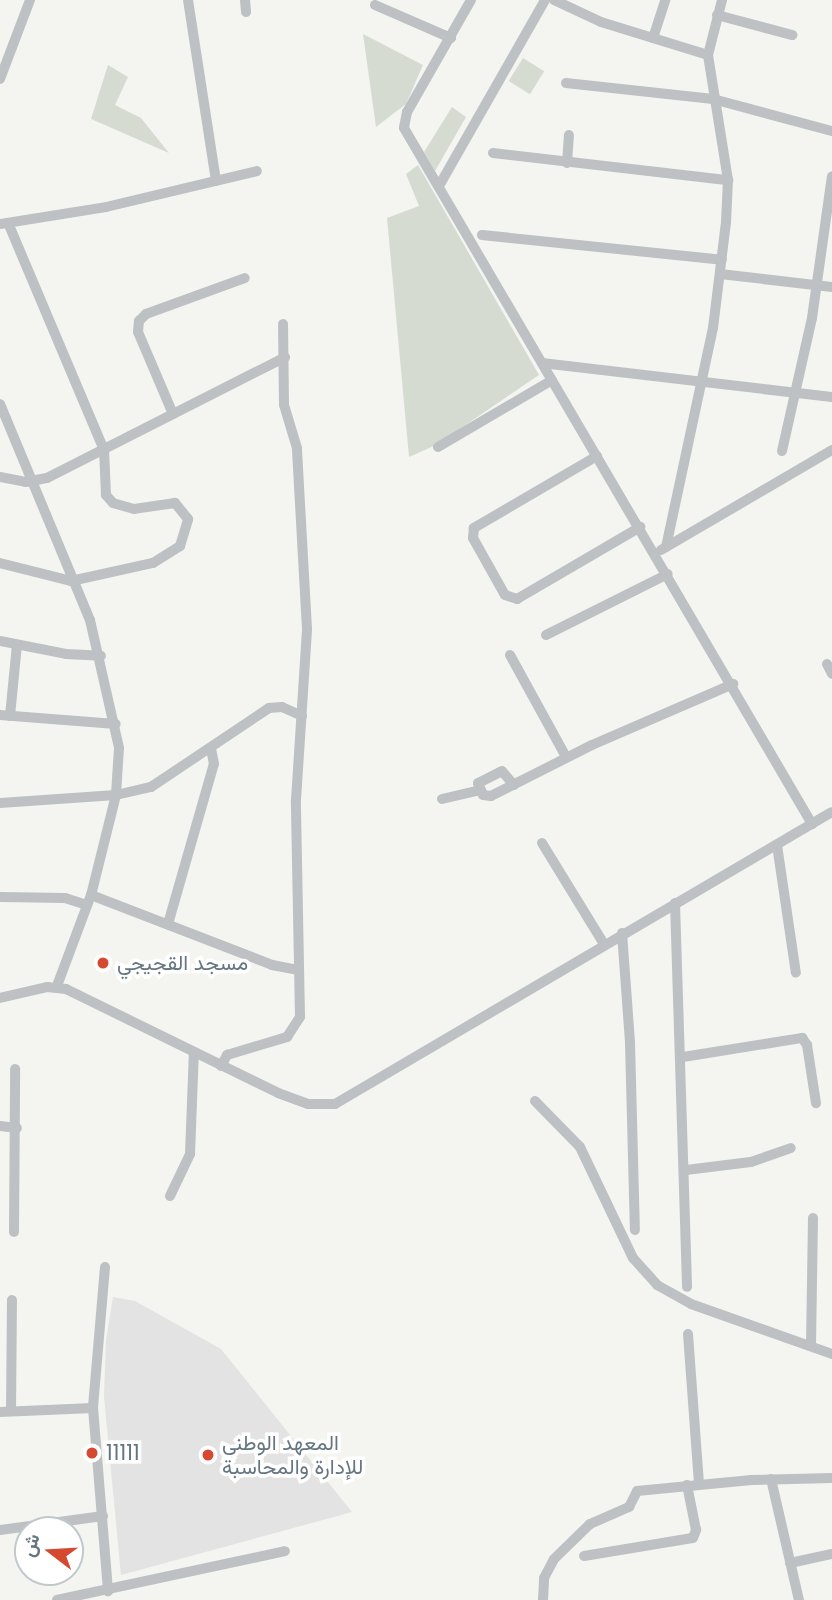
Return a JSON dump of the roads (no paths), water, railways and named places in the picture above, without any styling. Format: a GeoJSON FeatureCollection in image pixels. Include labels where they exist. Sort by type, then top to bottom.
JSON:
{"type":"FeatureCollection","features":[{"type":"Feature","properties":{"kind":"street"},"geometry":{"type":"LineString","coordinates":[[0,79],[30,0]]}},
{"type":"Feature","properties":{"kind":"street"},"geometry":{"type":"LineString","coordinates":[[188,0],[216,181]]}},
{"type":"Feature","properties":{"kind":"street"},"geometry":{"type":"LineString","coordinates":[[245,0],[246,12]]}},
{"type":"Feature","properties":{"kind":"street"},"geometry":{"type":"LineString","coordinates":[[471,0],[404,121],[439,186],[733,684],[812,824]]}},
{"type":"Feature","properties":{"kind":"street"},"geometry":{"type":"LineString","coordinates":[[439,186],[545,0]]}},
{"type":"Feature","properties":{"kind":"street"},"geometry":{"type":"LineString","coordinates":[[554,0],[653,38],[708,55]]}},
{"type":"Feature","properties":{"kind":"street"},"geometry":{"type":"LineString","coordinates":[[653,38],[665,0]]}},
{"type":"Feature","properties":{"kind":"street"},"geometry":{"type":"LineString","coordinates":[[666,547],[703,381],[722,260],[728,180],[708,55],[722,0]]}},
{"type":"Feature","properties":{"kind":"street"},"geometry":{"type":"LineString","coordinates":[[374,5],[451,38]]}},
{"type":"Feature","properties":{"kind":"street"},"geometry":{"type":"LineString","coordinates":[[717,15],[792,35]]}},
{"type":"Feature","properties":{"kind":"street"},"geometry":{"type":"LineString","coordinates":[[566,82],[713,99],[832,131]]}},
{"type":"Feature","properties":{"kind":"street"},"geometry":{"type":"LineString","coordinates":[[567,163],[569,135]]}},
{"type":"Feature","properties":{"kind":"street"},"geometry":{"type":"LineString","coordinates":[[493,153],[728,180]]}},
{"type":"Feature","properties":{"kind":"street"},"geometry":{"type":"LineString","coordinates":[[0,563],[76,581],[159,561],[176,551],[186,534],[187,513],[178,505],[134,509],[109,500],[104,489],[104,450],[4,223],[106,208],[257,171]]}},
{"type":"Feature","properties":{"kind":"street"},"geometry":{"type":"LineString","coordinates":[[782,451],[816,285],[832,176]]}},
{"type":"Feature","properties":{"kind":"street"},"geometry":{"type":"LineString","coordinates":[[482,234],[722,260]]}},
{"type":"Feature","properties":{"kind":"street"},"geometry":{"type":"LineString","coordinates":[[720,274],[832,287]]}},
{"type":"Feature","properties":{"kind":"street"},"geometry":{"type":"LineString","coordinates":[[173,414],[138,332],[139,321],[146,314],[245,278]]}},
{"type":"Feature","properties":{"kind":"street"},"geometry":{"type":"LineString","coordinates":[[222,1066],[227,1055],[286,1037],[294,1031],[300,1017],[296,800],[307,629],[297,448],[284,405],[283,324]]}},
{"type":"Feature","properties":{"kind":"street"},"geometry":{"type":"LineString","coordinates":[[0,477],[34,482],[104,450],[285,357]]}},
{"type":"Feature","properties":{"kind":"street"},"geometry":{"type":"LineString","coordinates":[[542,363],[832,397]]}},
{"type":"Feature","properties":{"kind":"street"},"geometry":{"type":"LineString","coordinates":[[438,447],[552,380]]}},
{"type":"Feature","properties":{"kind":"street"},"geometry":{"type":"LineString","coordinates":[[0,404],[76,581],[101,656],[116,724],[120,764],[116,795],[89,900],[57,986]]}},
{"type":"Feature","properties":{"kind":"street"},"geometry":{"type":"LineString","coordinates":[[656,554],[832,450]]}},
{"type":"Feature","properties":{"kind":"street"},"geometry":{"type":"LineString","coordinates":[[597,456],[474,528],[473,538],[505,595],[517,599],[640,527]]}},
{"type":"Feature","properties":{"kind":"street"},"geometry":{"type":"LineString","coordinates":[[547,635],[668,574]]}},
{"type":"Feature","properties":{"kind":"street"},"geometry":{"type":"LineString","coordinates":[[0,641],[101,656]]}},
{"type":"Feature","properties":{"kind":"street"},"geometry":{"type":"LineString","coordinates":[[16,645],[5,715],[116,724]]}},
{"type":"Feature","properties":{"kind":"street"},"geometry":{"type":"LineString","coordinates":[[510,655],[566,757]]}},
{"type":"Feature","properties":{"kind":"street"},"geometry":{"type":"LineString","coordinates":[[442,799],[480,790],[491,796],[566,757],[733,684]]}},
{"type":"Feature","properties":{"kind":"street"},"geometry":{"type":"LineString","coordinates":[[0,803],[116,795],[165,781],[269,708],[282,707],[302,716]]}},
{"type":"Feature","properties":{"kind":"street"},"geometry":{"type":"LineString","coordinates":[[168,925],[214,764],[211,749]]}},
{"type":"Feature","properties":{"kind":"street"},"geometry":{"type":"LineString","coordinates":[[480,790],[482,778],[499,771],[508,774],[514,785]]}},
{"type":"Feature","properties":{"kind":"street"},"geometry":{"type":"LineString","coordinates":[[0,998],[57,986],[222,1066],[308,1104],[335,1104],[622,933],[832,813]]}},
{"type":"Feature","properties":{"kind":"street"},"geometry":{"type":"LineString","coordinates":[[542,843],[604,944]]}},
{"type":"Feature","properties":{"kind":"street"},"geometry":{"type":"LineString","coordinates":[[777,845],[796,973]]}},
{"type":"Feature","properties":{"kind":"street"},"geometry":{"type":"LineString","coordinates":[[0,897],[89,900],[168,925],[272,965],[298,970]]}},
{"type":"Feature","properties":{"kind":"street"},"geometry":{"type":"LineString","coordinates":[[675,903],[683,1057],[687,1287]]}},
{"type":"Feature","properties":{"kind":"street"},"geometry":{"type":"LineString","coordinates":[[622,933],[630,1043],[635,1230]]}},
{"type":"Feature","properties":{"kind":"street"},"geometry":{"type":"LineString","coordinates":[[683,1057],[802,1038],[807,1045],[816,1103]]}},
{"type":"Feature","properties":{"kind":"street"},"geometry":{"type":"LineString","coordinates":[[170,1196],[190,1154],[194,1052]]}},
{"type":"Feature","properties":{"kind":"street"},"geometry":{"type":"LineString","coordinates":[[14,1232],[17,1128],[15,1069]]}},
{"type":"Feature","properties":{"kind":"street"},"geometry":{"type":"LineString","coordinates":[[535,1101],[580,1147],[629,1250],[657,1285],[691,1304],[832,1354]]}},
{"type":"Feature","properties":{"kind":"street"},"geometry":{"type":"LineString","coordinates":[[0,1126],[17,1128]]}},
{"type":"Feature","properties":{"kind":"street"},"geometry":{"type":"LineString","coordinates":[[686,1170],[751,1163],[791,1148]]}},
{"type":"Feature","properties":{"kind":"street"},"geometry":{"type":"LineString","coordinates":[[811,1345],[813,1218]]}},
{"type":"Feature","properties":{"kind":"street"},"geometry":{"type":"LineString","coordinates":[[105,1267],[93,1408],[108,1591]]}},
{"type":"Feature","properties":{"kind":"street"},"geometry":{"type":"LineString","coordinates":[[12,1300],[5,1412],[93,1408]]}},
{"type":"Feature","properties":{"kind":"street"},"geometry":{"type":"LineString","coordinates":[[688,1334],[699,1483]]}},
{"type":"Feature","properties":{"kind":"street"},"geometry":{"type":"LineString","coordinates":[[543,1600],[550,1564],[584,1528],[626,1510],[637,1491],[699,1483],[832,1478]]}},
{"type":"Feature","properties":{"kind":"street"},"geometry":{"type":"LineString","coordinates":[[771,1479],[799,1600]]}},
{"type":"Feature","properties":{"kind":"street"},"geometry":{"type":"LineString","coordinates":[[584,1556],[693,1538],[696,1531],[687,1485]]}},
{"type":"Feature","properties":{"kind":"street"},"geometry":{"type":"LineString","coordinates":[[0,1530],[103,1516]]}},
{"type":"Feature","properties":{"kind":"street"},"geometry":{"type":"LineString","coordinates":[[57,1600],[285,1551]]}},
{"type":"Feature","properties":{"kind":"street"},"geometry":{"type":"LineString","coordinates":[[790,1563],[832,1554]]}},
{"type":"Feature","properties":{"kind":"place","name":"مسجد القجيجي"},"geometry":{"type":"Point","coordinates":[103,963]}},
{"type":"Feature","properties":{"kind":"place","name":"11111"},"geometry":{"type":"Point","coordinates":[92,1453]}},
{"type":"Feature","properties":{"kind":"place","name":"المعهد الوطني للإدارة والمحاسبة"},"geometry":{"type":"Point","coordinates":[208,1455]}}]}
